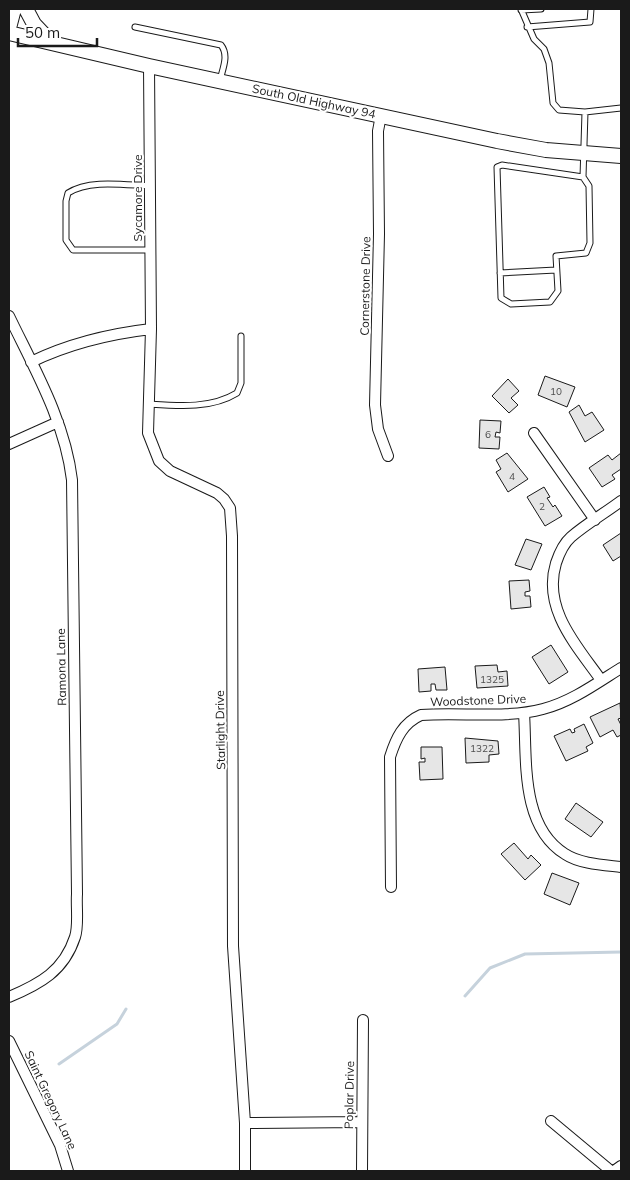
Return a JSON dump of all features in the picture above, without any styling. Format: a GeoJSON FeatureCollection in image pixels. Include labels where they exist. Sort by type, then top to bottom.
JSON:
{"type":"FeatureCollection","features":[{"type":"Feature","properties":{"kind":"main road"},"geometry":{"type":"LineString","coordinates":[[9,28],[14,9]]}},
{"type":"Feature","properties":{"kind":"main road"},"geometry":{"type":"LineString","coordinates":[[26,9],[34,24],[52,43]]}},
{"type":"Feature","properties":{"kind":"main road","name":"South Old Highway 94"},"geometry":{"type":"LineString","coordinates":[[9,33],[220,82],[538,149],[621,156]]}},
{"type":"Feature","properties":{"kind":"street","name":"Sycamore Drive"},"geometry":{"type":"LineString","coordinates":[[149,66],[151,329]]}},
{"type":"Feature","properties":{"kind":"street","name":"Cornerstone Drive"},"geometry":{"type":"LineString","coordinates":[[380,116],[378,131],[379,234],[375,405],[378,429],[388,456]]}},
{"type":"Feature","properties":{"kind":"street","name":"Ramona Lane"},"geometry":{"type":"LineString","coordinates":[[9,316],[58,422],[66,448],[72,480],[75,936],[60,967],[34,986],[9,997]]}},
{"type":"Feature","properties":{"kind":"street"},"geometry":{"type":"LineString","coordinates":[[31,362],[61,348],[92,338],[151,329]]}},
{"type":"Feature","properties":{"kind":"street","name":"Starlight Drive"},"geometry":{"type":"LineString","coordinates":[[151,329],[148,433],[159,461],[170,471],[217,493],[230,508],[232,536],[234,946],[245,1171]]}},
{"type":"Feature","properties":{"kind":"street"},"geometry":{"type":"LineString","coordinates":[[9,444],[58,422]]}},
{"type":"Feature","properties":{"kind":"street"},"geometry":{"type":"LineString","coordinates":[[534,433],[595,520]]}},
{"type":"Feature","properties":{"kind":"street"},"geometry":{"type":"LineString","coordinates":[[601,680],[556,611],[553,571],[559,552],[570,538],[621,501]]}},
{"type":"Feature","properties":{"kind":"street","name":"Woodstone Drive"},"geometry":{"type":"LineString","coordinates":[[392,887],[390,757],[395,740],[411,719],[421,715],[524,713],[545,708],[565,700],[621,668]]}},
{"type":"Feature","properties":{"kind":"street"},"geometry":{"type":"LineString","coordinates":[[524,713],[528,777],[534,812],[542,830],[566,855],[598,865],[621,867]]}},
{"type":"Feature","properties":{"kind":"street","name":"Poplar Drive"},"geometry":{"type":"LineString","coordinates":[[362,1171],[363,1020]]}},
{"type":"Feature","properties":{"kind":"street","name":"Saint Gregory Lane"},"geometry":{"type":"LineString","coordinates":[[9,1041],[60,1145],[68,1171]]}},
{"type":"Feature","properties":{"kind":"street"},"geometry":{"type":"LineString","coordinates":[[551,1121],[612,1171],[621,1166]]}},
{"type":"Feature","properties":{"kind":"street"},"geometry":{"type":"LineString","coordinates":[[244,1123],[361,1122]]}},
{"type":"Feature","properties":{"kind":"lane"},"geometry":{"type":"LineString","coordinates":[[541,9],[521,10],[527,27],[534,39],[544,49],[549,63],[553,103],[559,110],[585,112],[621,108]]}},
{"type":"Feature","properties":{"kind":"lane"},"geometry":{"type":"LineString","coordinates":[[527,27],[590,22],[591,9]]}},
{"type":"Feature","properties":{"kind":"lane"},"geometry":{"type":"LineString","coordinates":[[135,27],[221,45],[225,56],[220,82]]}},
{"type":"Feature","properties":{"kind":"lane"},"geometry":{"type":"LineString","coordinates":[[582,177],[502,165],[497,168],[501,298],[511,304],[550,302],[558,292],[556,256],[586,253],[590,243],[589,186],[582,177],[585,112]]}},
{"type":"Feature","properties":{"kind":"lane"},"geometry":{"type":"LineString","coordinates":[[150,186],[99,185],[75,188],[68,193],[66,201],[66,240],[73,250],[150,250]]}},
{"type":"Feature","properties":{"kind":"lane"},"geometry":{"type":"LineString","coordinates":[[500,273],[556,270]]}},
{"type":"Feature","properties":{"kind":"lane"},"geometry":{"type":"LineString","coordinates":[[148,404],[191,405],[217,402],[237,393],[242,383],[241,336]]}},
{"type":"Feature","properties":{"kind":"building"},"geometry":{"type":"Polygon","coordinates":[[[545,376],[575,387],[567,407],[538,395],[545,376]]]}},
{"type":"Feature","properties":{"kind":"building"},"geometry":{"type":"Polygon","coordinates":[[[508,379],[519,391],[511,398],[518,405],[509,413],[492,396],[508,379]]]}},
{"type":"Feature","properties":{"kind":"building"},"geometry":{"type":"Polygon","coordinates":[[[579,405],[585,416],[592,412],[604,430],[585,442],[569,412],[579,405]]]}},
{"type":"Feature","properties":{"kind":"building"},"geometry":{"type":"Polygon","coordinates":[[[480,420],[501,421],[500,433],[496,432],[495,437],[500,437],[499,449],[479,448],[480,420]]]}},
{"type":"Feature","properties":{"kind":"building"},"geometry":{"type":"Polygon","coordinates":[[[507,453],[528,479],[508,492],[496,472],[501,469],[496,460],[507,453]]]}},
{"type":"Feature","properties":{"kind":"building"},"geometry":{"type":"Polygon","coordinates":[[[621,453],[621,469],[612,475],[615,479],[602,487],[589,468],[608,455],[612,460],[621,453]]]}},
{"type":"Feature","properties":{"kind":"building"},"geometry":{"type":"Polygon","coordinates":[[[544,487],[550,497],[547,498],[553,507],[555,505],[562,516],[545,526],[527,497],[544,487]]]}},
{"type":"Feature","properties":{"kind":"building"},"geometry":{"type":"Polygon","coordinates":[[[621,533],[621,556],[613,561],[603,545],[621,533]]]}},
{"type":"Feature","properties":{"kind":"building"},"geometry":{"type":"Polygon","coordinates":[[[526,539],[542,544],[531,570],[515,565],[526,539]]]}},
{"type":"Feature","properties":{"kind":"building"},"geometry":{"type":"Polygon","coordinates":[[[529,580],[530,591],[525,592],[525,596],[530,596],[531,607],[511,609],[509,581],[529,580]]]}},
{"type":"Feature","properties":{"kind":"building"},"geometry":{"type":"Polygon","coordinates":[[[551,645],[568,672],[549,684],[532,657],[551,645]]]}},
{"type":"Feature","properties":{"kind":"building"},"geometry":{"type":"Polygon","coordinates":[[[497,665],[498,672],[507,671],[508,686],[477,688],[475,666],[497,665]]]}},
{"type":"Feature","properties":{"kind":"building"},"geometry":{"type":"Polygon","coordinates":[[[445,667],[447,690],[436,690],[435,684],[431,684],[431,691],[419,692],[418,669],[445,667]]]}},
{"type":"Feature","properties":{"kind":"building"},"geometry":{"type":"Polygon","coordinates":[[[620,703],[621,718],[618,719],[621,725],[621,735],[617,737],[613,730],[600,737],[590,717],[620,703]]]}},
{"type":"Feature","properties":{"kind":"building"},"geometry":{"type":"Polygon","coordinates":[[[584,724],[593,743],[586,747],[588,751],[566,761],[554,736],[570,729],[572,733],[575,732],[574,729],[584,724]]]}},
{"type":"Feature","properties":{"kind":"building"},"geometry":{"type":"Polygon","coordinates":[[[465,738],[498,741],[499,754],[489,755],[489,762],[466,763],[465,738]]]}},
{"type":"Feature","properties":{"kind":"building"},"geometry":{"type":"Polygon","coordinates":[[[421,747],[442,747],[443,779],[420,780],[419,762],[425,762],[425,758],[421,759],[421,747]]]}},
{"type":"Feature","properties":{"kind":"building"},"geometry":{"type":"Polygon","coordinates":[[[576,803],[603,822],[591,837],[565,819],[576,803]]]}},
{"type":"Feature","properties":{"kind":"building"},"geometry":{"type":"Polygon","coordinates":[[[514,843],[528,859],[531,855],[541,865],[525,880],[501,854],[514,843]]]}},
{"type":"Feature","properties":{"kind":"building"},"geometry":{"type":"Polygon","coordinates":[[[552,873],[579,883],[570,905],[544,894],[552,873]]]}},
{"type":"Feature","properties":{"kind":"waterway"},"geometry":{"type":"LineString","coordinates":[[465,996],[490,968],[525,954],[621,952]]}},
{"type":"Feature","properties":{"kind":"waterway"},"geometry":{"type":"LineString","coordinates":[[59,1064],[117,1024],[126,1009]]}}]}
